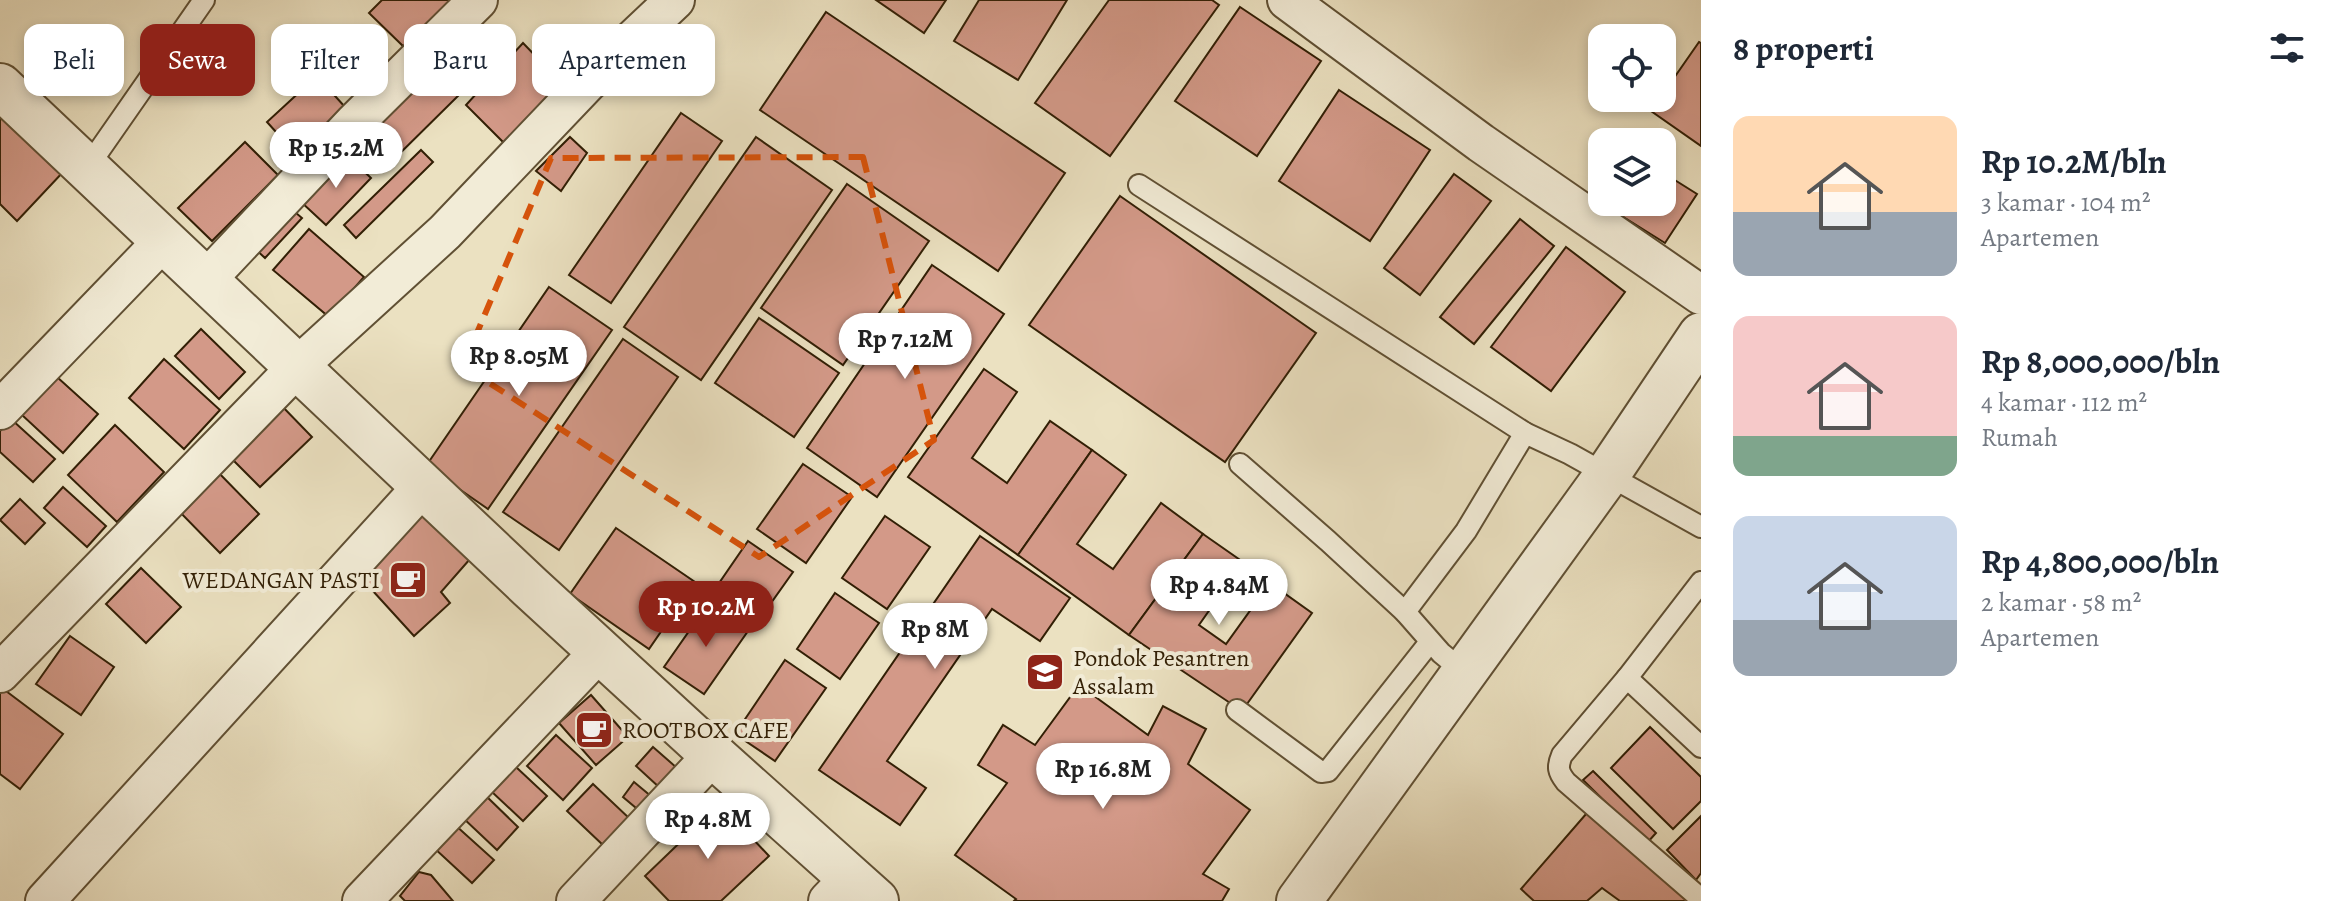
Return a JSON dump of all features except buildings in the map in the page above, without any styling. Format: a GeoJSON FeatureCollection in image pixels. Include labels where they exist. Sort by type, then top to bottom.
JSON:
{"type":"FeatureCollection","features":[{"type":"Feature","properties":{"kind":"street"},"geometry":{"type":"LineString","coordinates":[[206,280],[354,123],[478,0]]}},
{"type":"Feature","properties":{"kind":"street"},"geometry":{"type":"LineString","coordinates":[[0,673],[297,367],[445,232],[587,83],[675,0]]}},
{"type":"Feature","properties":{"kind":"street"},"geometry":{"type":"LineString","coordinates":[[1287,0],[1481,143],[1701,295]]}},
{"type":"Feature","properties":{"kind":"street"},"geometry":{"type":"LineString","coordinates":[[1,90],[713,755],[851,893]]}},
{"type":"Feature","properties":{"kind":"street"},"geometry":{"type":"LineString","coordinates":[[0,410],[164,240]]}},
{"type":"Feature","properties":{"kind":"street"},"geometry":{"type":"LineString","coordinates":[[1299,901],[1607,475],[1701,335]]}},
{"type":"Feature","properties":{"kind":"street"},"geometry":{"type":"LineString","coordinates":[[45,901],[423,486]]}},
{"type":"Feature","properties":{"kind":"street"},"geometry":{"type":"LineString","coordinates":[[362,901],[600,651]]}},
{"type":"Feature","properties":{"kind":"street"},"geometry":{"type":"LineString","coordinates":[[576,901],[713,755]]}},
{"type":"Feature","properties":{"kind":"lane"},"geometry":{"type":"LineString","coordinates":[[87,168],[204,0]]}},
{"type":"Feature","properties":{"kind":"lane"},"geometry":{"type":"LineString","coordinates":[[1139,185],[1525,433],[1570,454],[1701,527]]}},
{"type":"Feature","properties":{"kind":"lane"},"geometry":{"type":"LineString","coordinates":[[1405,612],[1466,531],[1525,433]]}},
{"type":"Feature","properties":{"kind":"lane"},"geometry":{"type":"LineString","coordinates":[[1240,464],[1405,612],[1430,642],[1464,672]]}},
{"type":"Feature","properties":{"kind":"lane"},"geometry":{"type":"LineString","coordinates":[[1701,582],[1558,763],[1559,772],[1566,782],[1701,899]]}},
{"type":"Feature","properties":{"kind":"lane"},"geometry":{"type":"LineString","coordinates":[[1237,710],[1321,772],[1328,771],[1430,642]]}},
{"type":"Feature","properties":{"kind":"lane"},"geometry":{"type":"LineString","coordinates":[[1627,678],[1701,747]]}},
{"type":"Feature","properties":{"kind":"highlighted area"},"geometry":{"type":"Polygon","coordinates":[[[863,157],[934,440],[759,557],[463,366],[551,158],[863,157]]]}},
{"type":"Feature","properties":{"kind":"place","name":"WEDANGAN PASTI"},"geometry":{"type":"Point","coordinates":[408,580]}},
{"type":"Feature","properties":{"kind":"place","name":"Pondok Pesantren Assalam"},"geometry":{"type":"Point","coordinates":[1045,672]}},
{"type":"Feature","properties":{"kind":"place","name":"ROOTBOX CAFE"},"geometry":{"type":"Point","coordinates":[594,730]}}]}
